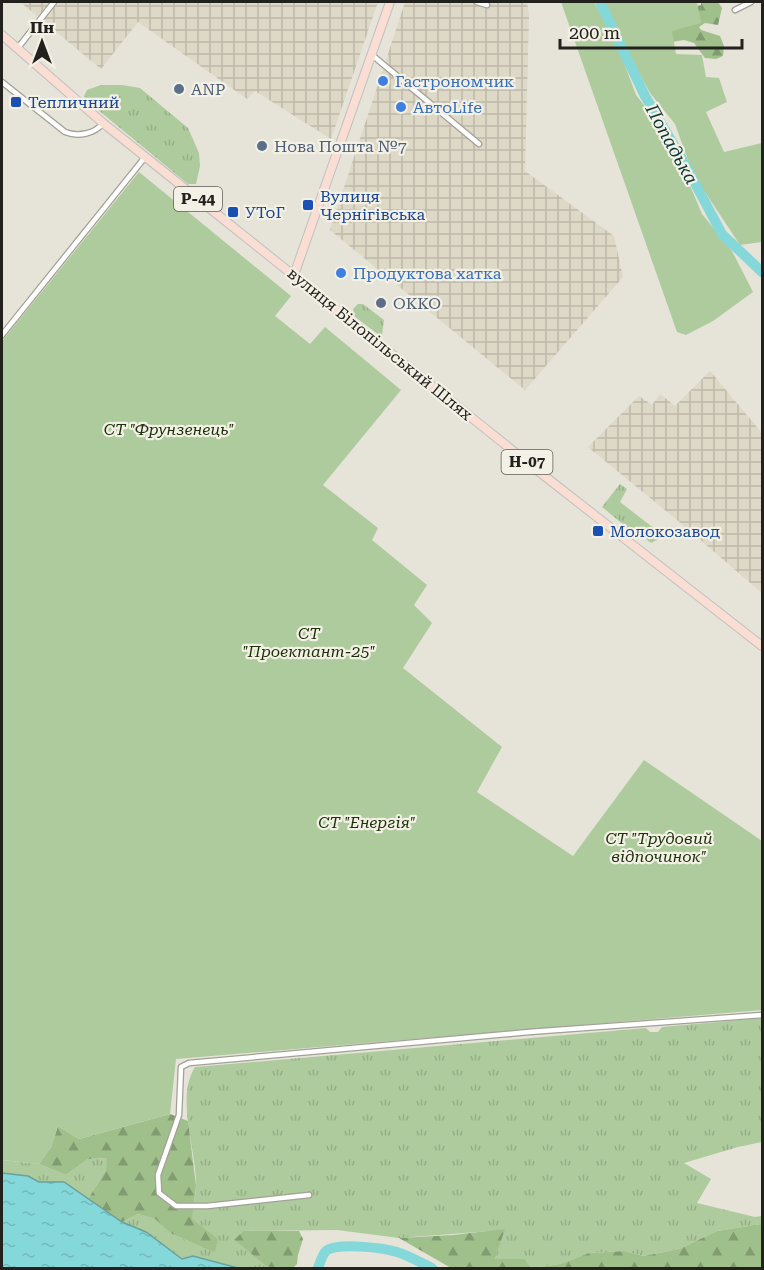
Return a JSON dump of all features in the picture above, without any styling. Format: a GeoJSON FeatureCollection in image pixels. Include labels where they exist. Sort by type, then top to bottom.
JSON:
{"type":"FeatureCollection","features":[{"type":"Feature","properties":{"kind":"main road"},"geometry":{"type":"LineString","coordinates":[[294,275],[390,2]]}},
{"type":"Feature","properties":{"kind":"main road","name":"вулиця Білопільський Шлях"},"geometry":{"type":"LineString","coordinates":[[2,35],[104,123],[762,646]]}},
{"type":"Feature","properties":{"kind":"street"},"geometry":{"type":"LineString","coordinates":[[17,49],[54,2]]}},
{"type":"Feature","properties":{"kind":"street"},"geometry":{"type":"LineString","coordinates":[[477,2],[487,5]]}},
{"type":"Feature","properties":{"kind":"street"},"geometry":{"type":"LineString","coordinates":[[735,10],[751,2]]}},
{"type":"Feature","properties":{"kind":"street"},"geometry":{"type":"LineString","coordinates":[[372,55],[479,144]]}},
{"type":"Feature","properties":{"kind":"street"},"geometry":{"type":"LineString","coordinates":[[2,82],[65,132],[72,135],[93,132],[104,123]]}},
{"type":"Feature","properties":{"kind":"street"},"geometry":{"type":"LineString","coordinates":[[2,335],[146,156]]}},
{"type":"Feature","properties":{"kind":"street"},"geometry":{"type":"LineString","coordinates":[[309,1195],[176,1206],[159,1193],[158,1174],[179,1115],[181,1067],[189,1063],[495,1035],[762,1015]]}},
{"type":"Feature","properties":{"kind":"shaded area"},"geometry":{"type":"Polygon","coordinates":[[[20,2],[378,2],[331,139],[255,91],[247,99],[138,22],[101,69],[20,2]]]}},
{"type":"Feature","properties":{"kind":"shaded area"},"geometry":{"type":"Polygon","coordinates":[[[405,2],[527,2],[529,15],[525,171],[614,236],[623,277],[525,390],[330,230],[405,2]]]}},
{"type":"Feature","properties":{"kind":"shaded area"},"geometry":{"type":"Polygon","coordinates":[[[710,371],[762,433],[762,593],[588,447],[639,396],[652,405],[660,394],[675,406],[710,371]]]}},
{"type":"Feature","properties":{"kind":"green space"},"geometry":{"type":"Polygon","coordinates":[[[561,2],[594,2],[615,39],[636,95],[663,130],[677,155],[702,214],[732,251],[753,292],[713,321],[686,335],[677,332],[561,2]]]}},
{"type":"Feature","properties":{"kind":"green space"},"geometry":{"type":"Polygon","coordinates":[[[604,2],[697,2],[701,23],[672,31],[676,54],[702,55],[706,77],[719,78],[727,102],[706,112],[724,152],[762,143],[762,242],[740,245],[693,174],[675,124],[650,93],[604,2]]]}},
{"type":"Feature","properties":{"kind":"green space"},"geometry":{"type":"Polygon","coordinates":[[[701,2],[718,2],[722,8],[718,25],[705,23],[699,27],[701,30],[720,36],[724,46],[723,56],[716,59],[705,58],[694,43],[684,40],[672,42],[667,15],[701,5],[701,2]]]}},
{"type":"Feature","properties":{"kind":"green space"},"geometry":{"type":"Polygon","coordinates":[[[101,85],[140,88],[188,128],[199,153],[200,166],[196,184],[188,184],[86,100],[84,96],[87,90],[101,85]]]}},
{"type":"Feature","properties":{"kind":"green space","name":"СТ \"Фрунзенець\""},"geometry":{"type":"Polygon","coordinates":[[[139,172],[291,296],[275,316],[310,344],[325,327],[401,390],[323,485],[378,528],[372,540],[427,585],[414,605],[432,623],[403,668],[502,747],[477,792],[573,856],[644,760],[762,841],[762,1010],[176,1059],[170,1114],[79,1139],[58,1126],[51,1147],[39,1164],[2,1160],[2,341],[139,172]]]}},
{"type":"Feature","properties":{"kind":"green space"},"geometry":{"type":"Polygon","coordinates":[[[358,304],[363,304],[384,320],[382,335],[354,316],[353,309],[358,304]]]}},
{"type":"Feature","properties":{"kind":"green space"},"geometry":{"type":"Polygon","coordinates":[[[620,484],[627,489],[620,502],[664,536],[651,543],[637,532],[630,530],[602,507],[620,484]]]}},
{"type":"Feature","properties":{"kind":"green space"},"geometry":{"type":"Polygon","coordinates":[[[762,1018],[762,1142],[684,1163],[711,1179],[697,1203],[755,1217],[762,1216],[762,1224],[717,1231],[679,1249],[644,1256],[625,1251],[589,1253],[560,1264],[531,1268],[525,1259],[495,1259],[504,1230],[399,1238],[337,1230],[243,1231],[234,1240],[270,1268],[238,1268],[221,1263],[182,1259],[122,1222],[138,1214],[155,1219],[170,1233],[215,1253],[217,1239],[191,1219],[196,1187],[188,1125],[187,1094],[189,1080],[195,1067],[646,1028],[650,1032],[658,1032],[662,1027],[762,1018]]]}},
{"type":"Feature","properties":{"kind":"green space"},"geometry":{"type":"Polygon","coordinates":[[[170,1114],[188,1121],[196,1186],[192,1219],[218,1239],[215,1253],[170,1233],[155,1219],[138,1214],[122,1222],[88,1199],[106,1170],[107,1158],[88,1159],[66,1175],[39,1164],[51,1147],[58,1126],[79,1139],[170,1114]]]}},
{"type":"Feature","properties":{"kind":"green space"},"geometry":{"type":"Polygon","coordinates":[[[108,1158],[106,1170],[88,1199],[63,1182],[39,1182],[28,1176],[2,1173],[2,1160],[39,1164],[66,1175],[88,1159],[108,1158]]]}},
{"type":"Feature","properties":{"kind":"green space"},"geometry":{"type":"Polygon","coordinates":[[[762,1224],[762,1268],[531,1268],[560,1264],[589,1253],[625,1251],[644,1256],[679,1249],[717,1231],[762,1224]]]}},
{"type":"Feature","properties":{"kind":"green space"},"geometry":{"type":"Polygon","coordinates":[[[505,1229],[495,1259],[525,1259],[531,1268],[451,1268],[399,1238],[505,1229]]]}},
{"type":"Feature","properties":{"kind":"green space"},"geometry":{"type":"Polygon","coordinates":[[[243,1231],[299,1231],[303,1239],[297,1264],[293,1268],[269,1268],[234,1240],[243,1231]]]}},
{"type":"Feature","properties":{"kind":"water"},"geometry":{"type":"Polygon","coordinates":[[[2,1173],[28,1176],[39,1182],[64,1182],[122,1222],[146,1232],[182,1259],[193,1256],[238,1268],[2,1268],[2,1173]]]}},
{"type":"Feature","properties":{"kind":"waterway","name":"Попадька"},"geometry":{"type":"LineString","coordinates":[[600,2],[645,96],[722,234],[762,272]]}},
{"type":"Feature","properties":{"kind":"waterway"},"geometry":{"type":"LineString","coordinates":[[318,1268],[326,1251],[350,1246],[397,1252],[432,1268]]}},
{"type":"Feature","properties":{"kind":"place","name":"Гастрономчик"},"geometry":{"type":"Point","coordinates":[383,81]}},
{"type":"Feature","properties":{"kind":"place","name":"ANP"},"geometry":{"type":"Point","coordinates":[179,89]}},
{"type":"Feature","properties":{"kind":"place","name":"Тепличний"},"geometry":{"type":"Point","coordinates":[16,102]}},
{"type":"Feature","properties":{"kind":"place","name":"АвтоLife"},"geometry":{"type":"Point","coordinates":[401,107]}},
{"type":"Feature","properties":{"kind":"place","name":"Нова Пошта №7"},"geometry":{"type":"Point","coordinates":[262,146]}},
{"type":"Feature","properties":{"kind":"place","name":"Вулиця Чернігівська"},"geometry":{"type":"Point","coordinates":[308,205]}},
{"type":"Feature","properties":{"kind":"place","name":"УТоГ"},"geometry":{"type":"Point","coordinates":[233,212]}},
{"type":"Feature","properties":{"kind":"place","name":"Продуктова хатка"},"geometry":{"type":"Point","coordinates":[341,273]}},
{"type":"Feature","properties":{"kind":"place","name":"ОККО"},"geometry":{"type":"Point","coordinates":[381,303]}},
{"type":"Feature","properties":{"kind":"place","name":"Молокозавод"},"geometry":{"type":"Point","coordinates":[598,531]}},
{"type":"Feature","properties":{"kind":"park label","name":"СТ \"Проектант-25\""},"geometry":{"type":"Point","coordinates":[309,642]}},
{"type":"Feature","properties":{"kind":"park label","name":"СТ \"Енергія\""},"geometry":{"type":"Point","coordinates":[367,822]}},
{"type":"Feature","properties":{"kind":"park label","name":"СТ \"Трудовий відпочинок\""},"geometry":{"type":"Point","coordinates":[659,847]}}]}
